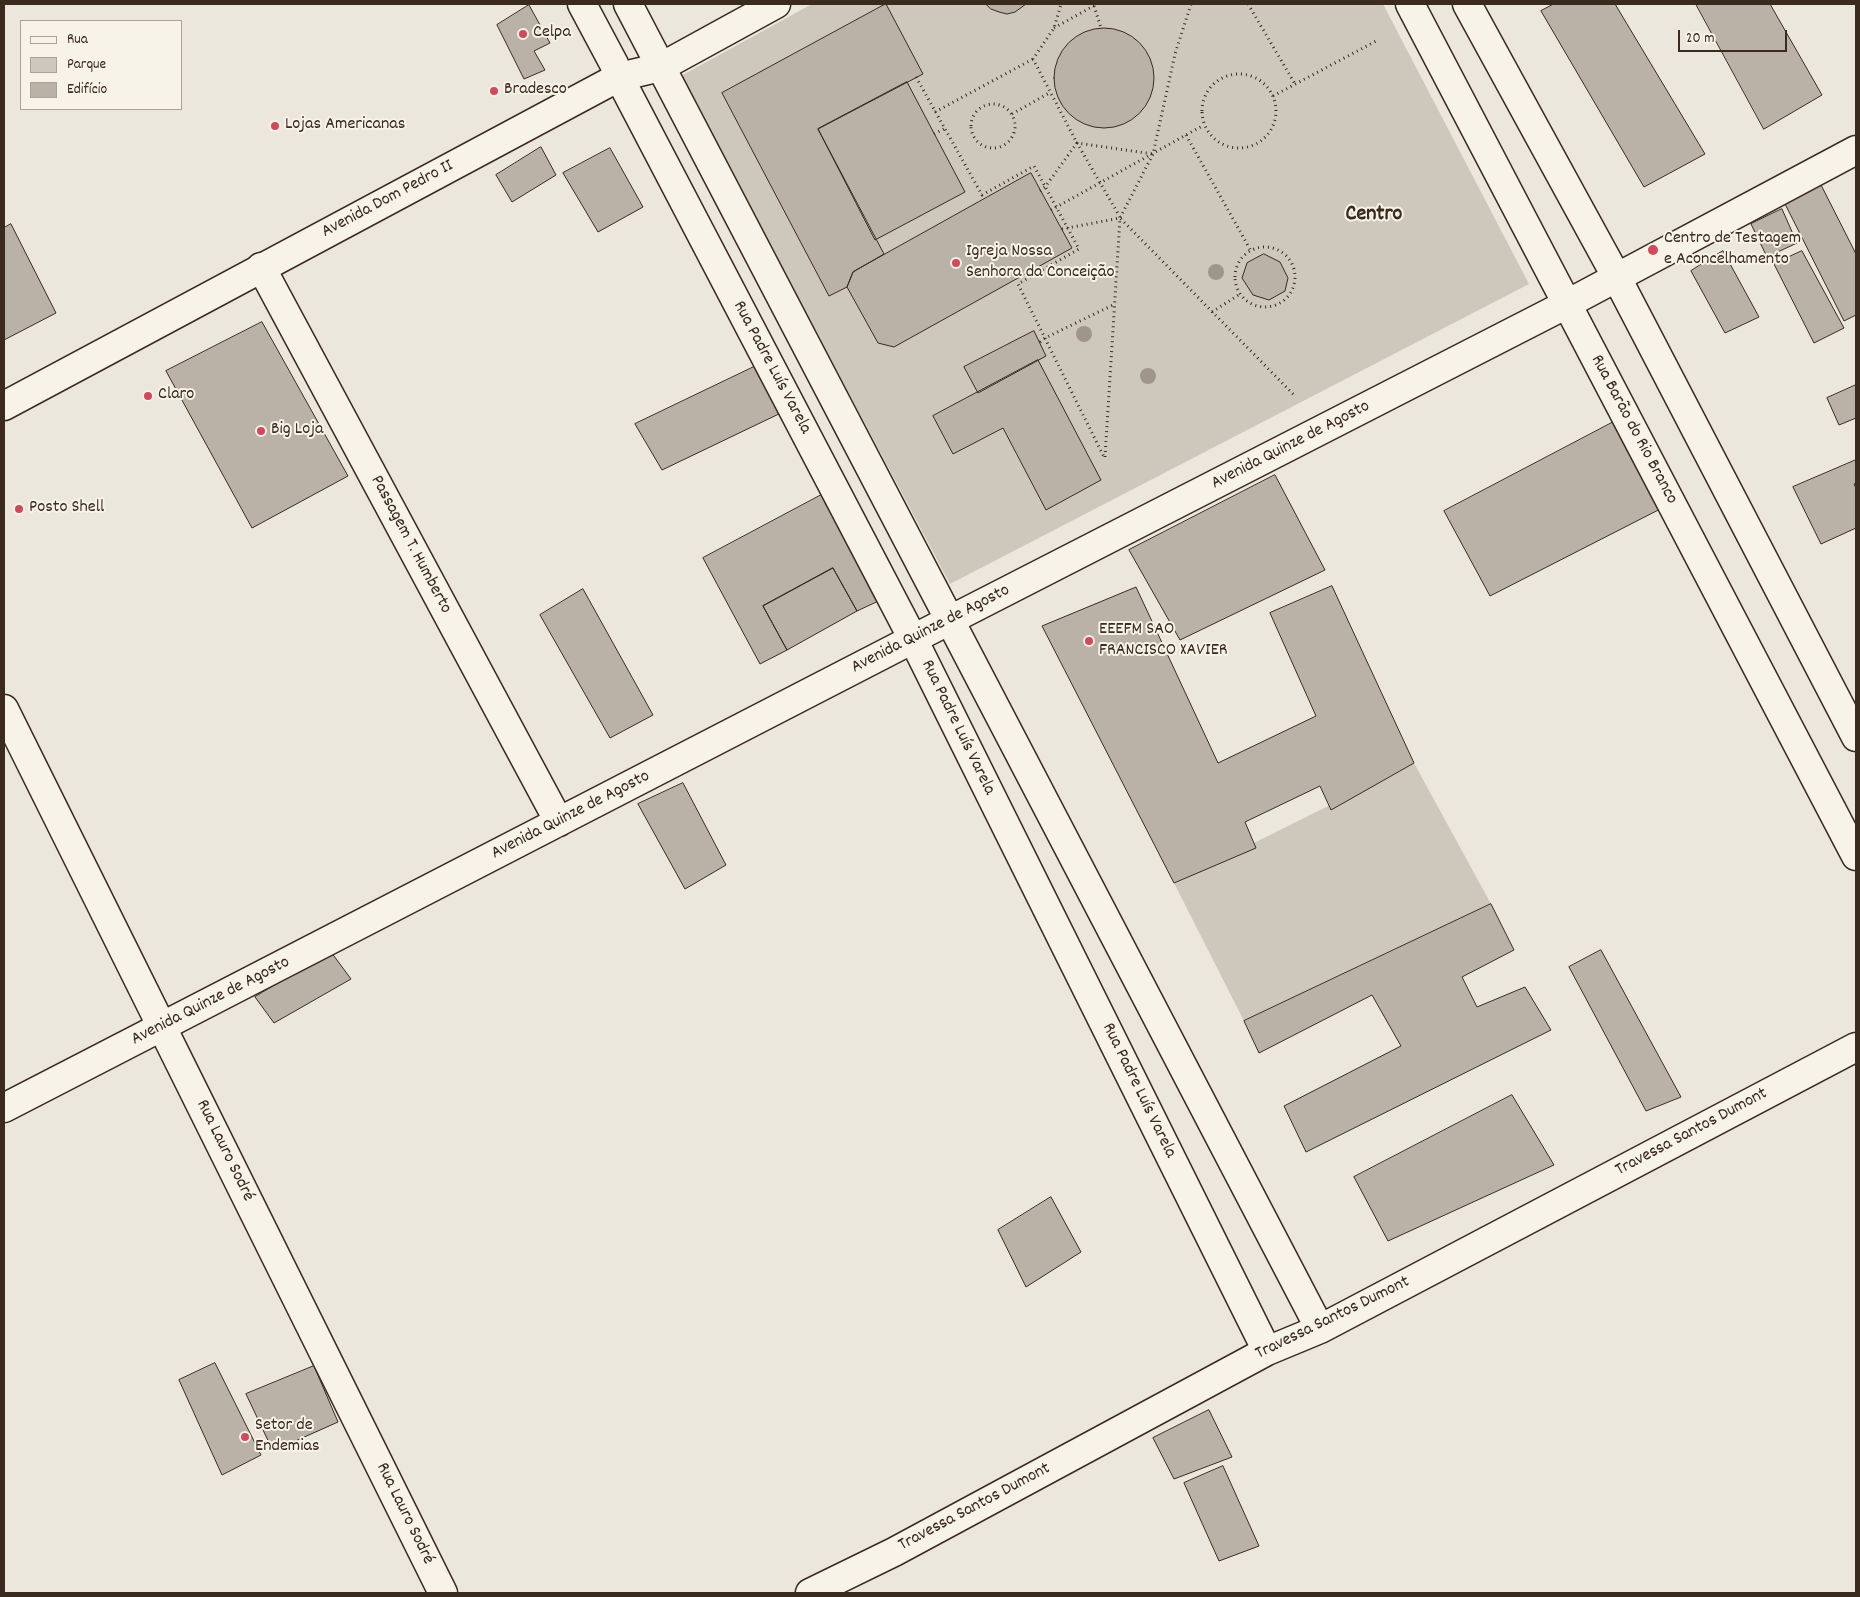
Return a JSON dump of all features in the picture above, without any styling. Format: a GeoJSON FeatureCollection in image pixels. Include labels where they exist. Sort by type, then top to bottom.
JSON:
{"type":"FeatureCollection","features":[{"type":"Feature","properties":{"kind":"street","name":"Rua Padre Luís Varela"},"geometry":{"type":"LineString","coordinates":[[582,4],[913,639],[1267,1351]]}},
{"type":"Feature","properties":{"kind":"street"},"geometry":{"type":"LineString","coordinates":[[628,4],[1320,1328]]}},
{"type":"Feature","properties":{"kind":"street","name":"Avenida Dom Pedro II"},"geometry":{"type":"LineString","coordinates":[[4,406],[619,77],[661,67],[776,4]]}},
{"type":"Feature","properties":{"kind":"street","name":"Rua Barão do Rio Branco"},"geometry":{"type":"LineString","coordinates":[[1410,4],[1856,856]]}},
{"type":"Feature","properties":{"kind":"street"},"geometry":{"type":"LineString","coordinates":[[1467,4],[1617,278],[1856,737]]}},
{"type":"Feature","properties":{"kind":"street","name":"Avenida Quinze de Agosto"},"geometry":{"type":"LineString","coordinates":[[4,1108],[1567,304],[1856,150]]}},
{"type":"Feature","properties":{"kind":"street","name":"Passagem T. Humberto"},"geometry":{"type":"LineString","coordinates":[[261,267],[559,822]]}},
{"type":"Feature","properties":{"kind":"street","name":"Rua Lauro Sodré"},"geometry":{"type":"LineString","coordinates":[[4,708],[443,1593]]}},
{"type":"Feature","properties":{"kind":"street","name":"Travessa Santos Dumont"},"geometry":{"type":"LineString","coordinates":[[810,1593],[902,1547],[1267,1351],[1320,1328],[1856,1047]]}},
{"type":"Feature","properties":{"kind":"path"},"geometry":{"type":"LineString","coordinates":[[935,112],[1033,59],[1054,28],[1061,4]]}},
{"type":"Feature","properties":{"kind":"path"},"geometry":{"type":"LineString","coordinates":[[916,77],[982,195],[1034,166],[1079,249],[1018,284],[1105,459],[1120,218],[1153,154],[1175,54],[1191,4]]}},
{"type":"Feature","properties":{"kind":"path"},"geometry":{"type":"LineString","coordinates":[[1248,4],[1295,84]]}},
{"type":"Feature","properties":{"kind":"path"},"geometry":{"type":"LineString","coordinates":[[1054,28],[1096,5],[1102,28]]}},
{"type":"Feature","properties":{"kind":"path"},"geometry":{"type":"LineString","coordinates":[[1273,96],[1378,40]]}},
{"type":"Feature","properties":{"kind":"path"},"geometry":{"type":"LineString","coordinates":[[1033,59],[1077,144],[1120,218],[1296,396]]}},
{"type":"Feature","properties":{"kind":"path"},"geometry":{"type":"LineString","coordinates":[[1243,73],[1264,83],[1276,104],[1276,116],[1266,137],[1256,144],[1244,148],[1232,148],[1221,144],[1211,136],[1204,125],[1201,113],[1203,100],[1209,89],[1218,80],[1230,75],[1243,73]]}},
{"type":"Feature","properties":{"kind":"path"},"geometry":{"type":"LineString","coordinates":[[1012,114],[1051,92]]}},
{"type":"Feature","properties":{"kind":"path"},"geometry":{"type":"LineString","coordinates":[[995,104],[1001,105],[1012,114],[1015,120],[1014,135],[1004,146],[989,148],[982,145],[972,134],[971,126],[976,112],[981,108],[995,104]]}},
{"type":"Feature","properties":{"kind":"path"},"geometry":{"type":"LineString","coordinates":[[1051,210],[1204,125]]}},
{"type":"Feature","properties":{"kind":"path"},"geometry":{"type":"LineString","coordinates":[[934,134],[944,128]]}},
{"type":"Feature","properties":{"kind":"path"},"geometry":{"type":"LineString","coordinates":[[1186,135],[1251,251]]}},
{"type":"Feature","properties":{"kind":"path"},"geometry":{"type":"LineString","coordinates":[[1077,144],[1153,154]]}},
{"type":"Feature","properties":{"kind":"path"},"geometry":{"type":"LineString","coordinates":[[1040,191],[1077,144]]}},
{"type":"Feature","properties":{"kind":"path"},"geometry":{"type":"LineString","coordinates":[[1062,229],[1120,218]]}},
{"type":"Feature","properties":{"kind":"path"},"geometry":{"type":"LineString","coordinates":[[1270,247],[1279,250],[1292,263],[1296,282],[1286,300],[1267,308],[1248,302],[1240,294],[1236,285],[1238,265],[1251,251],[1270,247]]}},
{"type":"Feature","properties":{"kind":"path"},"geometry":{"type":"LineString","coordinates":[[1212,312],[1240,294]]}},
{"type":"Feature","properties":{"kind":"path"},"geometry":{"type":"LineString","coordinates":[[1040,342],[1114,304]]}},
{"type":"Feature","properties":{"kind":"green space"},"geometry":{"type":"Polygon","coordinates":[[[812,4],[1383,4],[1529,284],[950,584],[681,76],[812,4]]]}},
{"type":"Feature","properties":{"kind":"green space"},"geometry":{"type":"Polygon","coordinates":[[[1414,763],[1491,904],[1244,1021],[1174,883],[1414,763]]]}},
{"type":"Feature","properties":{"kind":"building"},"geometry":{"type":"Polygon","coordinates":[[[886,4],[923,74],[818,129],[884,254],[853,272],[847,287],[829,296],[722,93],[886,4]]]}},
{"type":"Feature","properties":{"kind":"building"},"geometry":{"type":"Polygon","coordinates":[[[986,4],[1026,4],[1015,12],[1007,14],[991,9],[986,4]]]}},
{"type":"Feature","properties":{"kind":"building"},"geometry":{"type":"Polygon","coordinates":[[[1554,4],[1615,4],[1705,154],[1644,187],[1541,11],[1554,4]]]}},
{"type":"Feature","properties":{"kind":"building"},"geometry":{"type":"Polygon","coordinates":[[[1696,4],[1770,4],[1822,95],[1764,129],[1696,4]]]}},
{"type":"Feature","properties":{"kind":"building","name":"Celpa"},"geometry":{"type":"Polygon","coordinates":[[[529,5],[550,43],[534,51],[545,70],[524,79],[497,25],[529,5]]]}},
{"type":"Feature","properties":{"kind":"building"},"geometry":{"type":"Polygon","coordinates":[[[1104,28],[1123,32],[1139,43],[1150,59],[1154,78],[1150,97],[1139,113],[1123,124],[1104,128],[1085,124],[1069,113],[1058,97],[1054,78],[1058,59],[1069,43],[1085,32],[1104,28]]]}},
{"type":"Feature","properties":{"kind":"building"},"geometry":{"type":"Polygon","coordinates":[[[907,82],[965,192],[875,240],[818,129],[907,82]]]}},
{"type":"Feature","properties":{"kind":"building"},"geometry":{"type":"Polygon","coordinates":[[[541,147],[556,175],[512,202],[496,175],[541,147]]]}},
{"type":"Feature","properties":{"kind":"building"},"geometry":{"type":"Polygon","coordinates":[[[610,148],[643,207],[598,232],[563,173],[610,148]]]}},
{"type":"Feature","properties":{"kind":"building","name":"Igreja Nossa Senhora da Conceição"},"geometry":{"type":"Polygon","coordinates":[[[1031,173],[1072,248],[894,347],[878,343],[847,287],[853,272],[1031,173]]]}},
{"type":"Feature","properties":{"kind":"building"},"geometry":{"type":"Polygon","coordinates":[[[1817,177],[1856,254],[1856,315],[1844,321],[1781,196],[1817,177]]]}},
{"type":"Feature","properties":{"kind":"building"},"geometry":{"type":"Polygon","coordinates":[[[1782,209],[1797,243],[1767,257],[1751,224],[1782,209]]]}},
{"type":"Feature","properties":{"kind":"building"},"geometry":{"type":"Polygon","coordinates":[[[11,224],[56,313],[4,340],[4,228],[11,224]]]}},
{"type":"Feature","properties":{"kind":"building"},"geometry":{"type":"Polygon","coordinates":[[[1723,251],[1759,317],[1725,333],[1691,271],[1723,251]]]}},
{"type":"Feature","properties":{"kind":"building"},"geometry":{"type":"Polygon","coordinates":[[[1802,251],[1844,328],[1814,343],[1774,264],[1802,251]]]}},
{"type":"Feature","properties":{"kind":"building"},"geometry":{"type":"Polygon","coordinates":[[[1264,254],[1280,262],[1288,278],[1285,291],[1269,300],[1253,295],[1242,278],[1247,263],[1264,254]]]}},
{"type":"Feature","properties":{"kind":"building","name":"Big Loja"},"geometry":{"type":"Polygon","coordinates":[[[262,322],[348,476],[252,528],[166,371],[262,322]]]}},
{"type":"Feature","properties":{"kind":"building"},"geometry":{"type":"Polygon","coordinates":[[[1034,331],[1046,356],[978,393],[964,367],[1034,331]]]}},
{"type":"Feature","properties":{"kind":"building"},"geometry":{"type":"Polygon","coordinates":[[[1038,360],[1101,480],[1046,510],[1003,428],[953,454],[933,416],[1038,360]]]}},
{"type":"Feature","properties":{"kind":"building"},"geometry":{"type":"Polygon","coordinates":[[[758,365],[783,412],[662,470],[635,424],[758,365]]]}},
{"type":"Feature","properties":{"kind":"building"},"geometry":{"type":"Polygon","coordinates":[[[1856,385],[1856,418],[1839,425],[1827,398],[1856,385]]]}},
{"type":"Feature","properties":{"kind":"building"},"geometry":{"type":"Polygon","coordinates":[[[1625,416],[1672,503],[1490,596],[1444,511],[1625,416]]]}},
{"type":"Feature","properties":{"kind":"building"},"geometry":{"type":"Polygon","coordinates":[[[1856,460],[1856,483],[1854,484],[1856,488],[1856,528],[1821,544],[1793,487],[1856,460]]]}},
{"type":"Feature","properties":{"kind":"building"},"geometry":{"type":"Polygon","coordinates":[[[1275,475],[1325,570],[1180,640],[1129,550],[1275,475]]]}},
{"type":"Feature","properties":{"kind":"building"},"geometry":{"type":"Polygon","coordinates":[[[827,492],[885,598],[857,611],[833,568],[763,606],[787,650],[760,664],[703,558],[827,492]]]}},
{"type":"Feature","properties":{"kind":"building"},"geometry":{"type":"Polygon","coordinates":[[[833,568],[857,611],[787,650],[763,606],[833,568]]]}},
{"type":"Feature","properties":{"kind":"building"},"geometry":{"type":"Polygon","coordinates":[[[1332,586],[1414,763],[1331,810],[1320,786],[1245,822],[1256,848],[1174,883],[1042,626],[1136,587],[1218,763],[1316,716],[1270,613],[1332,586]]]}},
{"type":"Feature","properties":{"kind":"building"},"geometry":{"type":"Polygon","coordinates":[[[583,589],[653,715],[610,738],[540,615],[583,589]]]}},
{"type":"Feature","properties":{"kind":"building"},"geometry":{"type":"Polygon","coordinates":[[[683,783],[726,865],[685,889],[638,804],[683,783]]]}},
{"type":"Feature","properties":{"kind":"building"},"geometry":{"type":"Polygon","coordinates":[[[1491,904],[1514,950],[1462,977],[1477,1007],[1525,987],[1551,1030],[1306,1152],[1284,1106],[1401,1046],[1372,995],[1259,1053],[1244,1021],[1491,904]]]}},
{"type":"Feature","properties":{"kind":"building"},"geometry":{"type":"Polygon","coordinates":[[[1601,950],[1681,1097],[1646,1111],[1569,967],[1601,950]]]}},
{"type":"Feature","properties":{"kind":"building"},"geometry":{"type":"Polygon","coordinates":[[[331,952],[351,979],[274,1023],[255,997],[331,952]]]}},
{"type":"Feature","properties":{"kind":"building"},"geometry":{"type":"Polygon","coordinates":[[[1512,1095],[1554,1165],[1388,1241],[1354,1177],[1512,1095]]]}},
{"type":"Feature","properties":{"kind":"building"},"geometry":{"type":"Polygon","coordinates":[[[1051,1197],[1081,1252],[1026,1287],[998,1230],[1051,1197]]]}},
{"type":"Feature","properties":{"kind":"building"},"geometry":{"type":"Polygon","coordinates":[[[215,1363],[261,1455],[222,1475],[179,1380],[215,1363]]]}},
{"type":"Feature","properties":{"kind":"building"},"geometry":{"type":"Polygon","coordinates":[[[314,1366],[338,1422],[273,1451],[246,1394],[314,1366]]]}},
{"type":"Feature","properties":{"kind":"building"},"geometry":{"type":"Polygon","coordinates":[[[1209,1410],[1232,1457],[1174,1479],[1153,1438],[1209,1410]]]}},
{"type":"Feature","properties":{"kind":"building"},"geometry":{"type":"Polygon","coordinates":[[[1223,1466],[1259,1546],[1219,1561],[1184,1483],[1223,1466]]]}},
{"type":"Feature","properties":{"kind":"place","name":"Celpa"},"geometry":{"type":"Point","coordinates":[523,34]}},
{"type":"Feature","properties":{"kind":"place","name":"Bradesco"},"geometry":{"type":"Point","coordinates":[494,91]}},
{"type":"Feature","properties":{"kind":"place","name":"Lojas Americanas"},"geometry":{"type":"Point","coordinates":[275,126]}},
{"type":"Feature","properties":{"kind":"place","name":"Centro de Testagem e Aconcelhamento"},"geometry":{"type":"Point","coordinates":[1653,250]}},
{"type":"Feature","properties":{"kind":"place","name":"Igreja Nossa Senhora da Conceição"},"geometry":{"type":"Point","coordinates":[956,263]}},
{"type":"Feature","properties":{"kind":"place","name":"Claro"},"geometry":{"type":"Point","coordinates":[148,396]}},
{"type":"Feature","properties":{"kind":"place","name":"Big Loja"},"geometry":{"type":"Point","coordinates":[261,431]}},
{"type":"Feature","properties":{"kind":"place","name":"Posto Shell"},"geometry":{"type":"Point","coordinates":[19,509]}},
{"type":"Feature","properties":{"kind":"place","name":"EEEFM SAO FRANCISCO XAVIER"},"geometry":{"type":"Point","coordinates":[1089,641]}},
{"type":"Feature","properties":{"kind":"place","name":"Setor de Endemias"},"geometry":{"type":"Point","coordinates":[245,1437]}},
{"type":"Feature","properties":{"kind":"district","name":"Centro"},"geometry":{"type":"Point","coordinates":[1374,216]}}]}
